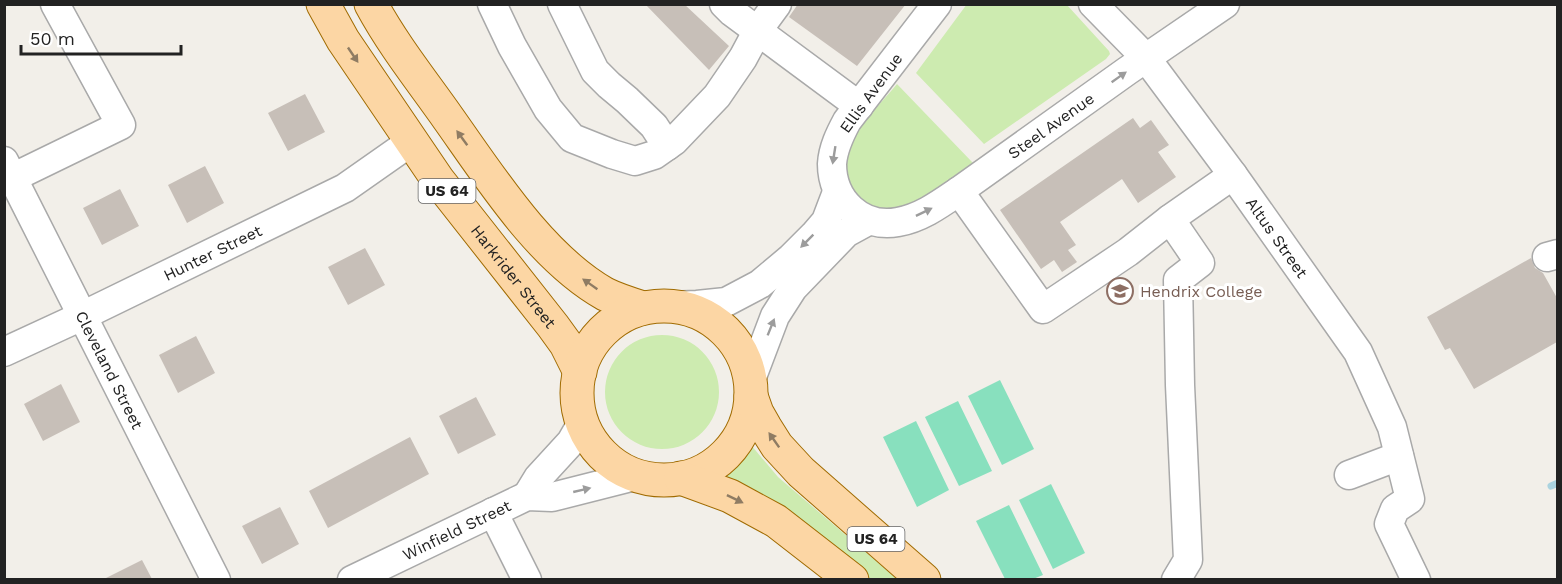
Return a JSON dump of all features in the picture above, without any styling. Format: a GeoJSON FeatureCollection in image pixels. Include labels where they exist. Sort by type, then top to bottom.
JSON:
{"type":"FeatureCollection","features":[{"type":"Feature","properties":{"kind":"main road","name":"Harkrider Street"},"geometry":{"type":"LineString","coordinates":[[323,4],[343,40],[438,180],[553,326],[566,344],[580,372]]}},
{"type":"Feature","properties":{"kind":"main road","name":"US 64"},"geometry":{"type":"LineString","coordinates":[[371,4],[400,50],[490,177],[531,230],[560,260],[589,284],[614,298],[655,307]]}},
{"type":"Feature","properties":{"kind":"main road"},"geometry":{"type":"LineString","coordinates":[[655,307],[692,310],[714,322],[733,339],[745,361],[751,389],[748,413],[737,440],[718,460],[681,478],[650,479],[635,476],[614,464],[596,447],[582,423],[577,401],[578,380],[583,359],[599,334],[622,317],[655,307]]}},
{"type":"Feature","properties":{"kind":"main road","name":"US 64"},"geometry":{"type":"LineString","coordinates":[[751,389],[757,414],[777,446],[801,472],[924,579]]}},
{"type":"Feature","properties":{"kind":"main road","name":"US 64"},"geometry":{"type":"LineString","coordinates":[[681,478],[730,496],[776,521],[852,579]]}},
{"type":"Feature","properties":{"kind":"street"},"geometry":{"type":"LineString","coordinates":[[8,169],[121,125],[56,4]]}},
{"type":"Feature","properties":{"kind":"street"},"geometry":{"type":"LineString","coordinates":[[492,4],[512,46],[548,109],[572,138],[635,161],[654,155],[668,146],[717,96],[777,4]]}},
{"type":"Feature","properties":{"kind":"street"},"geometry":{"type":"LineString","coordinates":[[562,4],[595,71],[654,126],[668,146]]}},
{"type":"Feature","properties":{"kind":"street"},"geometry":{"type":"LineString","coordinates":[[724,4],[859,106]]}},
{"type":"Feature","properties":{"kind":"street","name":"Ellis Avenue"},"geometry":{"type":"LineString","coordinates":[[837,192],[832,162],[838,137],[847,121],[937,4]]}},
{"type":"Feature","properties":{"kind":"street","name":"Altus Street"},"geometry":{"type":"LineString","coordinates":[[1093,4],[1146,58],[1233,175],[1358,352],[1392,426],[1410,499],[1395,509],[1389,524],[1416,579]]}},
{"type":"Feature","properties":{"kind":"street","name":"Steel Avenue"},"geometry":{"type":"LineString","coordinates":[[868,221],[896,223],[931,209],[1225,4]]}},
{"type":"Feature","properties":{"kind":"street","name":"Hunter Street"},"geometry":{"type":"LineString","coordinates":[[4,352],[345,188],[412,141]]}},
{"type":"Feature","properties":{"kind":"street","name":"Cleveland Street"},"geometry":{"type":"LineString","coordinates":[[8,169],[216,579]]}},
{"type":"Feature","properties":{"kind":"street"},"geometry":{"type":"LineString","coordinates":[[959,191],[1043,309],[1128,252],[1233,175]]}},
{"type":"Feature","properties":{"kind":"street"},"geometry":{"type":"LineString","coordinates":[[655,307],[726,302],[760,284],[790,258],[826,221],[837,192],[851,209],[868,221],[846,233],[793,288],[775,316],[751,389]]}},
{"type":"Feature","properties":{"kind":"street"},"geometry":{"type":"LineString","coordinates":[[1170,219],[1200,263],[1178,280],[1188,560],[1176,579]]}},
{"type":"Feature","properties":{"kind":"street","name":"Winfield Street"},"geometry":{"type":"LineString","coordinates":[[527,496],[538,478],[571,442],[582,423]]}},
{"type":"Feature","properties":{"kind":"street"},"geometry":{"type":"LineString","coordinates":[[1349,475],[1399,456]]}},
{"type":"Feature","properties":{"kind":"street","name":"Winfield Street"},"geometry":{"type":"LineString","coordinates":[[352,579],[527,496],[552,497],[635,476]]}},
{"type":"Feature","properties":{"kind":"street"},"geometry":{"type":"LineString","coordinates":[[494,512],[527,579]]}},
{"type":"Feature","properties":{"kind":"green space"},"geometry":{"type":"Polygon","coordinates":[[[967,4],[1067,5],[1110,54],[984,144],[916,73],[967,4]]]}},
{"type":"Feature","properties":{"kind":"green space"},"geometry":{"type":"Polygon","coordinates":[[[897,84],[973,163],[916,205],[902,209],[874,208],[865,203],[852,187],[846,171],[847,156],[852,140],[897,84]]]}},
{"type":"Feature","properties":{"kind":"green space"},"geometry":{"type":"Polygon","coordinates":[[[662,335],[684,339],[702,352],[715,370],[719,392],[715,414],[702,432],[684,445],[662,449],[640,445],[622,432],[609,414],[605,392],[609,370],[622,352],[640,339],[662,335]]]}},
{"type":"Feature","properties":{"kind":"green space"},"geometry":{"type":"Polygon","coordinates":[[[1000,380],[1034,449],[1002,465],[968,396],[1000,380]]]}},
{"type":"Feature","properties":{"kind":"green space"},"geometry":{"type":"Polygon","coordinates":[[[958,401],[992,471],[959,486],[925,417],[958,401]]]}},
{"type":"Feature","properties":{"kind":"green space"},"geometry":{"type":"Polygon","coordinates":[[[916,421],[949,490],[917,507],[883,437],[916,421]]]}},
{"type":"Feature","properties":{"kind":"green space"},"geometry":{"type":"Polygon","coordinates":[[[751,445],[778,477],[897,579],[870,579],[847,560],[720,478],[738,462],[751,445]]]}},
{"type":"Feature","properties":{"kind":"green space"},"geometry":{"type":"Polygon","coordinates":[[[1051,484],[1085,553],[1053,569],[1019,500],[1051,484]]]}},
{"type":"Feature","properties":{"kind":"green space"},"geometry":{"type":"Polygon","coordinates":[[[1009,505],[1043,575],[1033,579],[1005,579],[976,521],[1009,505]]]}},
{"type":"Feature","properties":{"kind":"building"},"geometry":{"type":"Polygon","coordinates":[[[645,4],[684,4],[729,46],[709,70],[645,4]]]}},
{"type":"Feature","properties":{"kind":"building"},"geometry":{"type":"Polygon","coordinates":[[[798,4],[906,4],[857,66],[789,17],[798,4]]]}},
{"type":"Feature","properties":{"kind":"building"},"geometry":{"type":"Polygon","coordinates":[[[305,94],[325,132],[288,151],[268,113],[305,94]]]}},
{"type":"Feature","properties":{"kind":"building"},"geometry":{"type":"Polygon","coordinates":[[[1133,118],[1140,128],[1151,120],[1169,145],[1158,152],[1176,177],[1138,203],[1122,179],[1060,222],[1076,245],[1068,250],[1077,262],[1062,272],[1054,260],[1041,269],[1000,210],[1133,118]]]}},
{"type":"Feature","properties":{"kind":"building"},"geometry":{"type":"Polygon","coordinates":[[[205,166],[224,203],[187,223],[168,185],[205,166]]]}},
{"type":"Feature","properties":{"kind":"building"},"geometry":{"type":"Polygon","coordinates":[[[120,189],[139,226],[102,245],[83,208],[120,189]]]}},
{"type":"Feature","properties":{"kind":"building"},"geometry":{"type":"Polygon","coordinates":[[[365,248],[385,285],[348,305],[328,267],[365,248]]]}},
{"type":"Feature","properties":{"kind":"building"},"geometry":{"type":"Polygon","coordinates":[[[1531,258],[1535,268],[1543,273],[1557,298],[1557,342],[1474,389],[1450,348],[1445,350],[1427,317],[1531,258]]]}},
{"type":"Feature","properties":{"kind":"building"},"geometry":{"type":"Polygon","coordinates":[[[196,336],[215,373],[178,393],[159,355],[196,336]]]}},
{"type":"Feature","properties":{"kind":"building"},"geometry":{"type":"Polygon","coordinates":[[[61,384],[80,422],[43,441],[24,404],[61,384]]]}},
{"type":"Feature","properties":{"kind":"building"},"geometry":{"type":"Polygon","coordinates":[[[476,397],[496,435],[458,454],[439,416],[476,397]]]}},
{"type":"Feature","properties":{"kind":"building"},"geometry":{"type":"Polygon","coordinates":[[[410,437],[429,474],[328,528],[309,491],[410,437]]]}},
{"type":"Feature","properties":{"kind":"building"},"geometry":{"type":"Polygon","coordinates":[[[280,507],[299,544],[262,564],[242,526],[280,507]]]}},
{"type":"Feature","properties":{"kind":"building"},"geometry":{"type":"Polygon","coordinates":[[[142,560],[152,579],[104,579],[142,560]]]}},
{"type":"Feature","properties":{"kind":"waterway"},"geometry":{"type":"LineString","coordinates":[[1551,486],[1558,483]]}},
{"type":"Feature","properties":{"kind":"place","name":"Hendrix College"},"geometry":{"type":"Point","coordinates":[1120,291]}}]}
